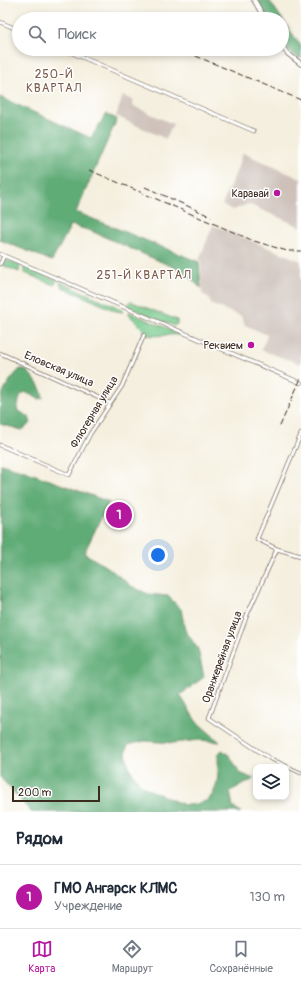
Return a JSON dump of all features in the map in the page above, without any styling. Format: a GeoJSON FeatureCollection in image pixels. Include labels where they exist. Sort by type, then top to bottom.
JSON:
{"type":"FeatureCollection","features":[{"type":"Feature","properties":{"kind":"street"},"geometry":{"type":"LineString","coordinates":[[254,0],[261,12]]}},
{"type":"Feature","properties":{"kind":"street"},"geometry":{"type":"LineString","coordinates":[[0,22],[12,27]]}},
{"type":"Feature","properties":{"kind":"street"},"geometry":{"type":"LineString","coordinates":[[289,55],[301,64]]}},
{"type":"Feature","properties":{"kind":"street"},"geometry":{"type":"LineString","coordinates":[[79,56],[254,131]]}},
{"type":"Feature","properties":{"kind":"street"},"geometry":{"type":"LineString","coordinates":[[0,254],[301,383]]}},
{"type":"Feature","properties":{"kind":"street"},"geometry":{"type":"LineString","coordinates":[[0,264],[4,256]]}},
{"type":"Feature","properties":{"kind":"street","name":"Флюгерная улица"},"geometry":{"type":"LineString","coordinates":[[0,445],[69,475],[90,434],[122,386],[144,335]]}},
{"type":"Feature","properties":{"kind":"street","name":"Еловская улица"},"geometry":{"type":"LineString","coordinates":[[0,354],[110,403]]}},
{"type":"Feature","properties":{"kind":"street"},"geometry":{"type":"LineString","coordinates":[[301,434],[257,539],[277,549],[301,556]]}},
{"type":"Feature","properties":{"kind":"street","name":"Оранжерейная улица"},"geometry":{"type":"LineString","coordinates":[[277,549],[246,615],[209,718],[269,758],[301,773]]}},
{"type":"Feature","properties":{"kind":"shaded area"},"geometry":{"type":"Polygon","coordinates":[[[123,96],[133,100],[133,106],[173,124],[166,139],[116,116],[123,96]]]}},
{"type":"Feature","properties":{"kind":"shaded area","name":"Каравай"},"geometry":{"type":"Polygon","coordinates":[[[243,153],[301,179],[301,227],[248,204],[233,210],[222,205],[243,153]]]}},
{"type":"Feature","properties":{"kind":"shaded area"},"geometry":{"type":"Polygon","coordinates":[[[213,225],[301,261],[301,364],[261,350],[267,335],[245,325],[241,316],[212,305],[208,297],[202,294],[201,262],[199,260],[213,225]]]}},
{"type":"Feature","properties":{"kind":"green space"},"geometry":{"type":"Polygon","coordinates":[[[257,0],[269,0],[277,12],[264,12],[257,0]]]}},
{"type":"Feature","properties":{"kind":"green space"},"geometry":{"type":"Polygon","coordinates":[[[289,29],[301,46],[301,59],[290,52],[289,29]]]}},
{"type":"Feature","properties":{"kind":"green space"},"geometry":{"type":"Polygon","coordinates":[[[0,97],[91,138],[106,114],[117,119],[76,212],[199,262],[201,288],[182,271],[91,231],[71,225],[52,261],[0,240],[0,97]]]}},
{"type":"Feature","properties":{"kind":"green space"},"geometry":{"type":"Polygon","coordinates":[[[6,260],[20,265],[19,272],[2,265],[6,260]]]}},
{"type":"Feature","properties":{"kind":"green space"},"geometry":{"type":"Polygon","coordinates":[[[23,267],[56,280],[56,283],[54,285],[25,273],[23,267]]]}},
{"type":"Feature","properties":{"kind":"green space"},"geometry":{"type":"Polygon","coordinates":[[[60,282],[120,308],[123,312],[116,311],[62,287],[60,282]]]}},
{"type":"Feature","properties":{"kind":"green space"},"geometry":{"type":"Polygon","coordinates":[[[130,301],[177,320],[177,324],[174,326],[127,306],[130,301]]]}},
{"type":"Feature","properties":{"kind":"green space"},"geometry":{"type":"Polygon","coordinates":[[[129,312],[179,333],[179,335],[146,335],[141,327],[129,315],[129,312]]]}},
{"type":"Feature","properties":{"kind":"green space"},"geometry":{"type":"Polygon","coordinates":[[[20,369],[25,369],[34,379],[41,390],[43,398],[39,399],[25,392],[20,396],[17,410],[29,417],[31,423],[22,430],[0,424],[2,394],[13,376],[20,369]]]}},
{"type":"Feature","properties":{"kind":"green space"},"geometry":{"type":"Polygon","coordinates":[[[1,464],[25,471],[109,502],[84,553],[110,569],[131,586],[148,594],[168,596],[181,609],[185,630],[198,649],[204,677],[180,695],[196,721],[220,742],[200,740],[173,743],[145,741],[128,745],[126,755],[127,761],[132,773],[139,782],[146,788],[182,804],[188,805],[201,803],[209,799],[215,789],[218,777],[218,754],[222,750],[230,756],[240,773],[253,780],[230,791],[233,807],[241,812],[31,812],[0,777],[1,464]]]}},
{"type":"Feature","properties":{"kind":"railway"},"geometry":{"type":"LineString","coordinates":[[196,56],[301,100]]}},
{"type":"Feature","properties":{"kind":"railway"},"geometry":{"type":"LineString","coordinates":[[89,170],[254,241],[287,251],[301,251]]}},
{"type":"Feature","properties":{"kind":"railway"},"geometry":{"type":"LineString","coordinates":[[145,187],[212,217]]}},
{"type":"Feature","properties":{"kind":"railway"},"geometry":{"type":"LineString","coordinates":[[280,426],[301,378]]}},
{"type":"Feature","properties":{"kind":"place","name":"Каравай"},"geometry":{"type":"Point","coordinates":[277,193]}},
{"type":"Feature","properties":{"kind":"place","name":"Реквием"},"geometry":{"type":"Point","coordinates":[251,345]}},
{"type":"Feature","properties":{"kind":"place","name":"ГМО Ангарск КЛМС"},"geometry":{"type":"Point","coordinates":[119,515]}},
{"type":"Feature","properties":{"kind":"district","name":"250-Й КВАРТАЛ"},"geometry":{"type":"Point","coordinates":[54,81]}},
{"type":"Feature","properties":{"kind":"district","name":"251-Й КВАРТАЛ"},"geometry":{"type":"Point","coordinates":[144,275]}}]}
